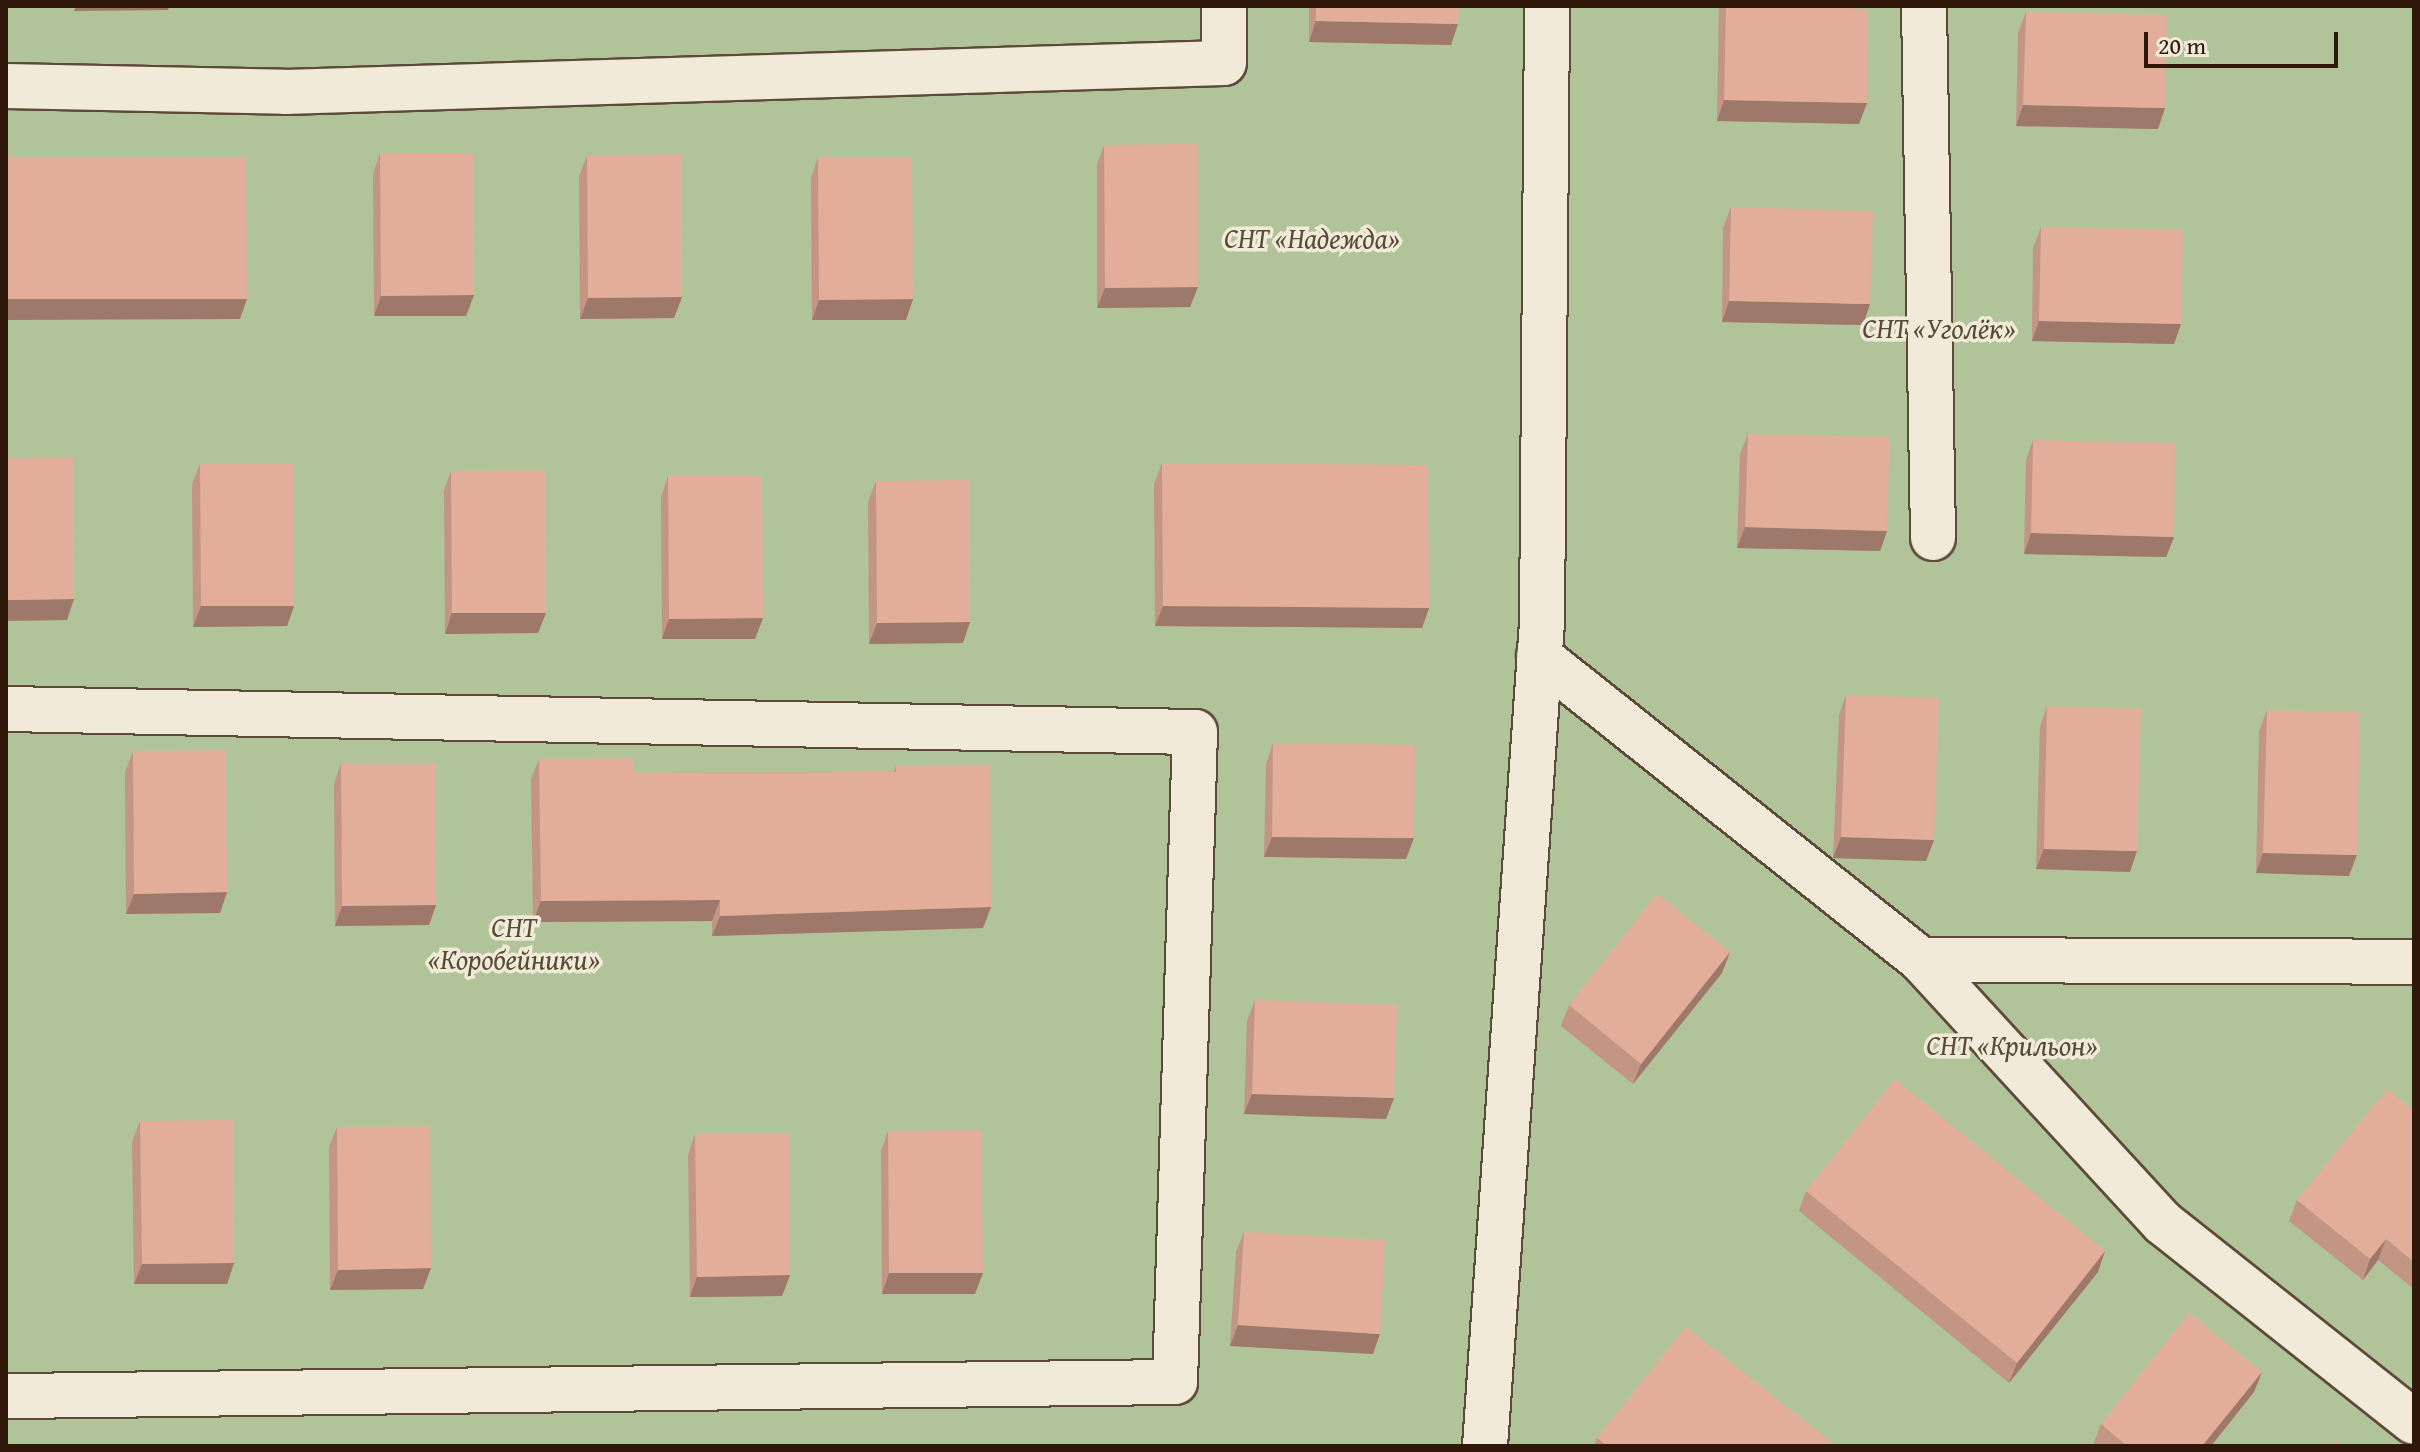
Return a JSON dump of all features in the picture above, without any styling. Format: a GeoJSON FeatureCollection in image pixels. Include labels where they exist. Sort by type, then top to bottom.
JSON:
{"type":"FeatureCollection","features":[{"type":"Feature","properties":{"kind":"street"},"geometry":{"type":"LineString","coordinates":[[6,86],[285,92],[1224,63],[1224,6]]}},
{"type":"Feature","properties":{"kind":"street"},"geometry":{"type":"LineString","coordinates":[[1485,1446],[1539,656],[1547,6]]}},
{"type":"Feature","properties":{"kind":"street"},"geometry":{"type":"LineString","coordinates":[[1924,6],[1933,538]]}},
{"type":"Feature","properties":{"kind":"street"},"geometry":{"type":"LineString","coordinates":[[1539,656],[1921,960],[2163,1223],[2414,1422]]}},
{"type":"Feature","properties":{"kind":"street"},"geometry":{"type":"LineString","coordinates":[[6,709],[1195,732],[1175,1382],[6,1396]]}},
{"type":"Feature","properties":{"kind":"street"},"geometry":{"type":"LineString","coordinates":[[1921,960],[2414,962]]}},
{"type":"Feature","properties":{"kind":"green space"},"geometry":{"type":"Polygon","coordinates":[[[6,6],[2414,6],[2414,1446],[6,1446],[6,6]]]}},
{"type":"Feature","properties":{"kind":"building"},"geometry":{"type":"Polygon","coordinates":[[[1316,6],[1459,6],[1458,24],[1316,21],[1316,6]]]}},
{"type":"Feature","properties":{"kind":"building"},"geometry":{"type":"Polygon","coordinates":[[[1726,6],[1852,6],[1852,9],[1868,10],[1867,103],[1724,100],[1726,6]]]}},
{"type":"Feature","properties":{"kind":"building"},"geometry":{"type":"Polygon","coordinates":[[[2026,12],[2167,15],[2165,108],[2023,105],[2026,12]]]}},
{"type":"Feature","properties":{"kind":"building"},"geometry":{"type":"Polygon","coordinates":[[[1198,144],[1198,287],[1105,288],[1104,145],[1198,144]]]}},
{"type":"Feature","properties":{"kind":"building"},"geometry":{"type":"Polygon","coordinates":[[[380,153],[473,153],[474,295],[381,296],[380,153]]]}},
{"type":"Feature","properties":{"kind":"building"},"geometry":{"type":"Polygon","coordinates":[[[681,154],[682,297],[588,298],[587,156],[681,154]]]}},
{"type":"Feature","properties":{"kind":"building"},"geometry":{"type":"Polygon","coordinates":[[[6,157],[246,157],[247,299],[6,299],[6,157]]]}},
{"type":"Feature","properties":{"kind":"building"},"geometry":{"type":"Polygon","coordinates":[[[818,157],[912,157],[913,299],[819,300],[818,157]]]}},
{"type":"Feature","properties":{"kind":"building"},"geometry":{"type":"Polygon","coordinates":[[[1731,207],[1873,211],[1870,304],[1729,301],[1731,207]]]}},
{"type":"Feature","properties":{"kind":"building"},"geometry":{"type":"Polygon","coordinates":[[[2041,227],[2183,230],[2181,324],[2039,321],[2041,227]]]}},
{"type":"Feature","properties":{"kind":"building"},"geometry":{"type":"Polygon","coordinates":[[[1748,434],[1890,437],[1887,531],[1745,527],[1748,434]]]}},
{"type":"Feature","properties":{"kind":"building"},"geometry":{"type":"Polygon","coordinates":[[[2033,440],[2175,443],[2174,537],[2031,533],[2033,440]]]}},
{"type":"Feature","properties":{"kind":"building"},"geometry":{"type":"Polygon","coordinates":[[[73,457],[74,599],[6,600],[6,458],[73,457]]]}},
{"type":"Feature","properties":{"kind":"building"},"geometry":{"type":"Polygon","coordinates":[[[293,463],[294,606],[201,606],[200,464],[293,463]]]}},
{"type":"Feature","properties":{"kind":"building"},"geometry":{"type":"Polygon","coordinates":[[[1162,463],[1428,465],[1429,608],[1163,606],[1162,463]]]}},
{"type":"Feature","properties":{"kind":"building"},"geometry":{"type":"Polygon","coordinates":[[[545,470],[546,613],[452,613],[451,471],[545,470]]]}},
{"type":"Feature","properties":{"kind":"building"},"geometry":{"type":"Polygon","coordinates":[[[668,476],[762,476],[763,618],[669,619],[668,476]]]}},
{"type":"Feature","properties":{"kind":"building"},"geometry":{"type":"Polygon","coordinates":[[[969,480],[970,622],[877,623],[876,481],[969,480]]]}},
{"type":"Feature","properties":{"kind":"building"},"geometry":{"type":"Polygon","coordinates":[[[1846,695],[1939,698],[1934,840],[1841,837],[1846,695]]]}},
{"type":"Feature","properties":{"kind":"building"},"geometry":{"type":"Polygon","coordinates":[[[2047,706],[2141,709],[2137,851],[2044,849],[2047,706]]]}},
{"type":"Feature","properties":{"kind":"building"},"geometry":{"type":"Polygon","coordinates":[[[2267,710],[2360,712],[2357,855],[2263,853],[2267,710]]]}},
{"type":"Feature","properties":{"kind":"building"},"geometry":{"type":"Polygon","coordinates":[[[1273,743],[1415,745],[1414,838],[1272,837],[1273,743]]]}},
{"type":"Feature","properties":{"kind":"building"},"geometry":{"type":"Polygon","coordinates":[[[226,750],[227,892],[134,894],[133,751],[226,750]]]}},
{"type":"Feature","properties":{"kind":"building"},"geometry":{"type":"Polygon","coordinates":[[[633,758],[633,773],[896,772],[896,766],[990,765],[991,907],[720,916],[720,900],[541,901],[539,759],[633,758]]]}},
{"type":"Feature","properties":{"kind":"building"},"geometry":{"type":"Polygon","coordinates":[[[341,763],[435,763],[436,905],[342,906],[341,763]]]}},
{"type":"Feature","properties":{"kind":"building"},"geometry":{"type":"Polygon","coordinates":[[[1657,894],[1730,952],[1641,1064],[1569,1005],[1657,894]]]}},
{"type":"Feature","properties":{"kind":"building"},"geometry":{"type":"Polygon","coordinates":[[[1255,1000],[1397,1005],[1394,1098],[1252,1094],[1255,1000]]]}},
{"type":"Feature","properties":{"kind":"building"},"geometry":{"type":"Polygon","coordinates":[[[1895,1079],[2105,1251],[2017,1363],[1806,1191],[1895,1079]]]}},
{"type":"Feature","properties":{"kind":"building"},"geometry":{"type":"Polygon","coordinates":[[[2387,1089],[2414,1111],[2414,1262],[2386,1239],[2370,1259],[2297,1200],[2387,1089]]]}},
{"type":"Feature","properties":{"kind":"building"},"geometry":{"type":"Polygon","coordinates":[[[233,1120],[234,1263],[142,1264],[140,1121],[233,1120]]]}},
{"type":"Feature","properties":{"kind":"building"},"geometry":{"type":"Polygon","coordinates":[[[430,1126],[431,1268],[338,1270],[337,1127],[430,1126]]]}},
{"type":"Feature","properties":{"kind":"building"},"geometry":{"type":"Polygon","coordinates":[[[981,1130],[983,1273],[889,1273],[888,1131],[981,1130]]]}},
{"type":"Feature","properties":{"kind":"building"},"geometry":{"type":"Polygon","coordinates":[[[695,1134],[789,1134],[790,1275],[697,1277],[695,1134]]]}},
{"type":"Feature","properties":{"kind":"building"},"geometry":{"type":"Polygon","coordinates":[[[1244,1232],[1385,1240],[1380,1334],[1238,1325],[1244,1232]]]}},
{"type":"Feature","properties":{"kind":"building"},"geometry":{"type":"Polygon","coordinates":[[[2189,1313],[2262,1372],[2202,1446],[2127,1446],[2101,1424],[2189,1313]]]}},
{"type":"Feature","properties":{"kind":"building"},"geometry":{"type":"Polygon","coordinates":[[[1686,1327],[1836,1446],[1607,1446],[1597,1438],[1686,1327]]]}},
{"type":"Feature","properties":{"kind":"park label","name":"СНТ «Надежда»"},"geometry":{"type":"Point","coordinates":[1312,238]}},
{"type":"Feature","properties":{"kind":"park label","name":"СНТ «Уголёк»"},"geometry":{"type":"Point","coordinates":[1939,328]}},
{"type":"Feature","properties":{"kind":"park label","name":"СНТ «Коробейники»"},"geometry":{"type":"Point","coordinates":[514,943]}},
{"type":"Feature","properties":{"kind":"park label","name":"СНТ «Крильон»"},"geometry":{"type":"Point","coordinates":[2012,1045]}}]}
